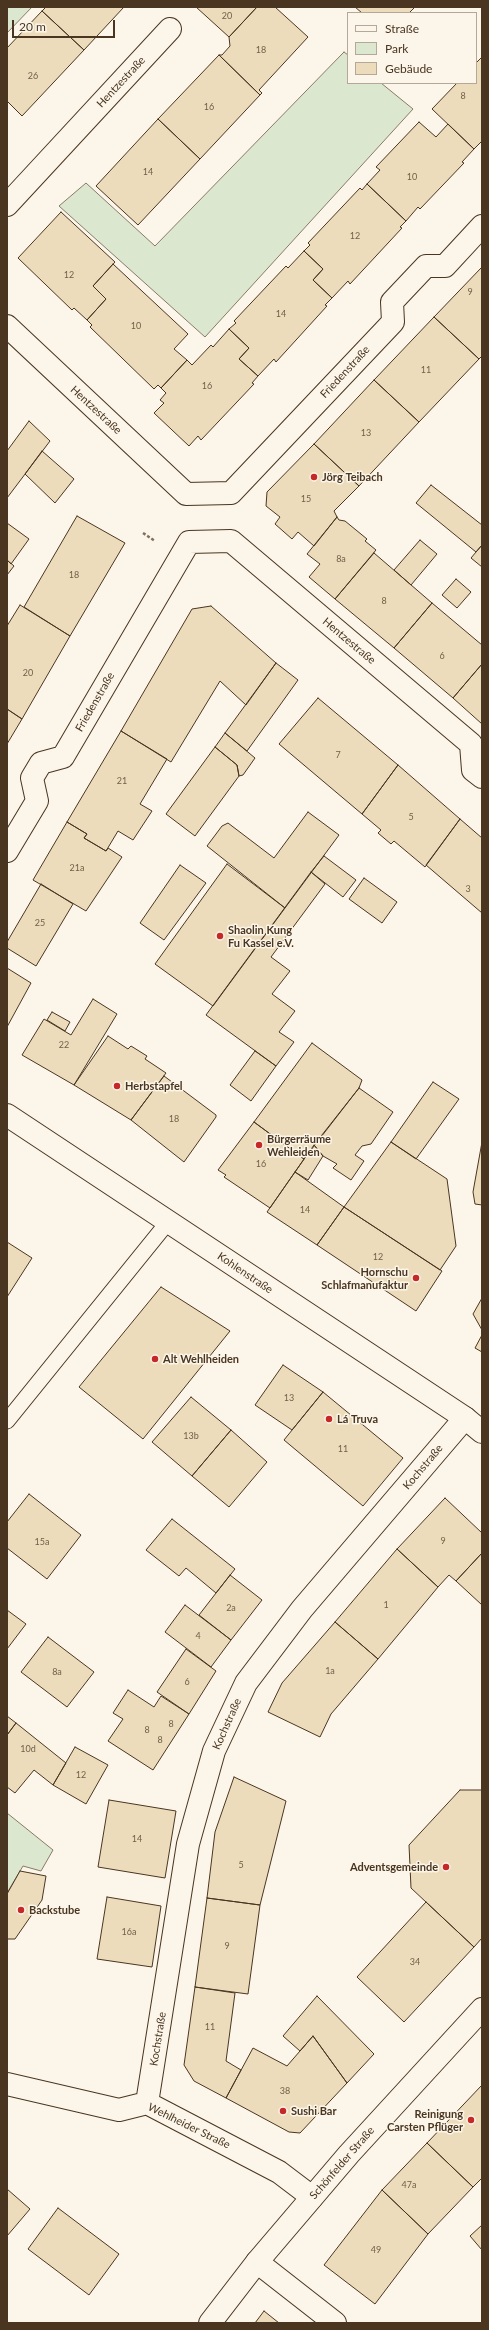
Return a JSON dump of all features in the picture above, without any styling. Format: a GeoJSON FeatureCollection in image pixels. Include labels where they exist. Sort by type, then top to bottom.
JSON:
{"type":"FeatureCollection","features":[{"type":"Feature","properties":{"kind":"street","name":"Hentzestraße"},"geometry":{"type":"LineString","coordinates":[[7,205],[170,30]]}},
{"type":"Feature","properties":{"kind":"street","name":"Friedenstraße"},"geometry":{"type":"LineString","coordinates":[[186,494],[232,493],[393,322],[392,302],[426,266],[446,266],[482,226]]}},
{"type":"Feature","properties":{"kind":"street","name":"Hentzestraße"},"geometry":{"type":"LineString","coordinates":[[7,326],[186,494]]}},
{"type":"Feature","properties":{"kind":"street","name":"Hentzestraße"},"geometry":{"type":"LineString","coordinates":[[189,542],[231,541],[471,744],[473,770],[482,777]]}},
{"type":"Feature","properties":{"kind":"street","name":"Friedenstraße"},"geometry":{"type":"LineString","coordinates":[[7,851],[37,801],[32,778],[41,763],[63,757],[189,542]]}},
{"type":"Feature","properties":{"kind":"street","name":"Kohlenstraße"},"geometry":{"type":"LineString","coordinates":[[7,1115],[465,1418],[482,1432]]}},
{"type":"Feature","properties":{"kind":"street","name":"Kochstraße"},"geometry":{"type":"LineString","coordinates":[[147,2103],[188,1844],[214,1751],[246,1683],[302,1609],[465,1418]]}},
{"type":"Feature","properties":{"kind":"street","name":"Schönfelder Straße"},"geometry":{"type":"LineString","coordinates":[[210,2323],[256,2262],[349,2154],[482,2009]]}},
{"type":"Feature","properties":{"kind":"street","name":"Wehlheider Straße"},"geometry":{"type":"LineString","coordinates":[[7,2084],[120,2110],[147,2103],[279,2172],[312,2197]]}},
{"type":"Feature","properties":{"kind":"street"},"geometry":{"type":"LineString","coordinates":[[256,2262],[335,2323]]}},
{"type":"Feature","properties":{"kind":"lane"},"geometry":{"type":"LineString","coordinates":[[7,1421],[168,1222]]}},
{"type":"Feature","properties":{"kind":"green space"},"geometry":{"type":"Polygon","coordinates":[[[7,7],[32,7],[7,33],[7,7]]]}},
{"type":"Feature","properties":{"kind":"green space"},"geometry":{"type":"Polygon","coordinates":[[[344,52],[347,54],[347,84],[382,84],[413,109],[205,337],[59,206],[86,183],[155,246],[344,52]]]}},
{"type":"Feature","properties":{"kind":"green space"},"geometry":{"type":"Polygon","coordinates":[[[7,1813],[53,1850],[41,1871],[23,1866],[7,1893],[7,1813]]]}},
{"type":"Feature","properties":{"kind":"building"},"geometry":{"type":"Polygon","coordinates":[[[46,7],[124,7],[84,50],[42,11],[46,7]]]}},
{"type":"Feature","properties":{"kind":"building"},"geometry":{"type":"Polygon","coordinates":[[[196,7],[257,7],[229,37],[196,7]]]}},
{"type":"Feature","properties":{"kind":"building"},"geometry":{"type":"Polygon","coordinates":[[[257,7],[275,7],[308,37],[259,90],[262,93],[260,95],[219,55],[222,55],[230,46],[229,37],[257,7]]]}},
{"type":"Feature","properties":{"kind":"building"},"geometry":{"type":"Polygon","coordinates":[[[355,7],[415,7],[410,12],[361,12],[355,7]]]}},
{"type":"Feature","properties":{"kind":"building"},"geometry":{"type":"Polygon","coordinates":[[[42,11],[84,50],[22,116],[7,101],[7,48],[42,11]]]}},
{"type":"Feature","properties":{"kind":"building"},"geometry":{"type":"Polygon","coordinates":[[[219,55],[260,95],[200,159],[158,119],[219,55]]]}},
{"type":"Feature","properties":{"kind":"building"},"geometry":{"type":"Polygon","coordinates":[[[482,57],[482,141],[474,149],[432,109],[456,84],[477,84],[477,62],[482,57]]]}},
{"type":"Feature","properties":{"kind":"building"},"geometry":{"type":"Polygon","coordinates":[[[158,119],[200,159],[138,225],[96,186],[158,119]]]}},
{"type":"Feature","properties":{"kind":"building"},"geometry":{"type":"Polygon","coordinates":[[[419,122],[436,137],[448,124],[474,149],[462,162],[464,163],[420,209],[418,207],[406,221],[367,184],[380,170],[376,167],[419,122]]]}},
{"type":"Feature","properties":{"kind":"building"},"geometry":{"type":"Polygon","coordinates":[[[367,184],[406,221],[400,227],[402,228],[350,284],[348,281],[332,298],[313,280],[323,269],[304,251],[310,245],[308,243],[360,188],[362,190],[367,184]]]}},
{"type":"Feature","properties":{"kind":"building"},"geometry":{"type":"Polygon","coordinates":[[[61,212],[115,262],[93,286],[106,299],[87,320],[74,308],[72,310],[18,258],[61,212]]]}},
{"type":"Feature","properties":{"kind":"building"},"geometry":{"type":"Polygon","coordinates":[[[304,251],[323,269],[313,280],[332,298],[325,305],[327,306],[276,362],[274,359],[258,376],[239,359],[249,348],[229,329],[236,323],[234,321],[286,266],[288,268],[304,251]]]}},
{"type":"Feature","properties":{"kind":"building"},"geometry":{"type":"Polygon","coordinates":[[[113,264],[188,334],[174,349],[187,360],[161,388],[158,385],[154,389],[90,327],[92,325],[87,320],[106,299],[93,286],[113,264]]]}},
{"type":"Feature","properties":{"kind":"building"},"geometry":{"type":"Polygon","coordinates":[[[482,267],[482,356],[479,359],[434,317],[482,267]]]}},
{"type":"Feature","properties":{"kind":"building"},"geometry":{"type":"Polygon","coordinates":[[[434,317],[479,359],[419,422],[374,380],[434,317]]]}},
{"type":"Feature","properties":{"kind":"building"},"geometry":{"type":"Polygon","coordinates":[[[229,329],[249,348],[239,359],[258,376],[252,383],[254,384],[201,440],[198,436],[189,446],[154,413],[164,403],[160,400],[166,393],[161,388],[187,360],[192,365],[211,345],[213,347],[229,329]]]}},
{"type":"Feature","properties":{"kind":"building"},"geometry":{"type":"Polygon","coordinates":[[[374,380],[419,422],[359,486],[314,444],[374,380]]]}},
{"type":"Feature","properties":{"kind":"building"},"geometry":{"type":"Polygon","coordinates":[[[29,421],[50,441],[7,498],[7,451],[29,421]]]}},
{"type":"Feature","properties":{"kind":"building"},"geometry":{"type":"Polygon","coordinates":[[[314,444],[359,486],[334,511],[337,517],[314,546],[298,532],[292,539],[275,524],[280,517],[266,506],[267,492],[314,444]]]}},
{"type":"Feature","properties":{"kind":"building"},"geometry":{"type":"Polygon","coordinates":[[[42,451],[74,479],[55,503],[25,474],[42,451]]]}},
{"type":"Feature","properties":{"kind":"building"},"geometry":{"type":"Polygon","coordinates":[[[431,485],[482,525],[482,545],[476,552],[416,503],[431,485]]]}},
{"type":"Feature","properties":{"kind":"building"},"geometry":{"type":"Polygon","coordinates":[[[77,516],[125,543],[70,636],[24,607],[77,516]]]}},
{"type":"Feature","properties":{"kind":"building"},"geometry":{"type":"Polygon","coordinates":[[[337,517],[339,520],[345,521],[367,539],[365,541],[376,550],[335,599],[309,577],[320,564],[307,554],[337,517]]]}},
{"type":"Feature","properties":{"kind":"building"},"geometry":{"type":"Polygon","coordinates":[[[7,523],[29,539],[11,564],[7,560],[7,523]]]}},
{"type":"Feature","properties":{"kind":"building"},"geometry":{"type":"Polygon","coordinates":[[[420,540],[437,554],[411,585],[394,570],[420,540]]]}},
{"type":"Feature","properties":{"kind":"building"},"geometry":{"type":"Polygon","coordinates":[[[482,545],[482,567],[471,558],[482,545]]]}},
{"type":"Feature","properties":{"kind":"building"},"geometry":{"type":"Polygon","coordinates":[[[374,553],[432,603],[394,648],[335,599],[374,553]]]}},
{"type":"Feature","properties":{"kind":"building"},"geometry":{"type":"Polygon","coordinates":[[[7,560],[14,566],[7,575],[7,560]]]}},
{"type":"Feature","properties":{"kind":"building"},"geometry":{"type":"Polygon","coordinates":[[[456,579],[471,592],[457,608],[442,595],[456,579]]]}},
{"type":"Feature","properties":{"kind":"building"},"geometry":{"type":"Polygon","coordinates":[[[432,603],[482,645],[482,664],[453,698],[394,648],[432,603]]]}},
{"type":"Feature","properties":{"kind":"building"},"geometry":{"type":"Polygon","coordinates":[[[20,605],[70,636],[22,719],[7,709],[7,626],[20,605]]]}},
{"type":"Feature","properties":{"kind":"building"},"geometry":{"type":"Polygon","coordinates":[[[211,606],[276,663],[246,705],[220,681],[171,762],[121,731],[192,609],[211,606]]]}},
{"type":"Feature","properties":{"kind":"building"},"geometry":{"type":"Polygon","coordinates":[[[276,663],[298,680],[247,751],[225,733],[276,663]]]}},
{"type":"Feature","properties":{"kind":"building"},"geometry":{"type":"Polygon","coordinates":[[[482,664],[482,724],[453,698],[482,664]]]}},
{"type":"Feature","properties":{"kind":"building"},"geometry":{"type":"Polygon","coordinates":[[[318,698],[398,765],[362,814],[279,744],[318,698]]]}},
{"type":"Feature","properties":{"kind":"building"},"geometry":{"type":"Polygon","coordinates":[[[7,709],[22,719],[7,744],[7,709]]]}},
{"type":"Feature","properties":{"kind":"building"},"geometry":{"type":"Polygon","coordinates":[[[121,731],[167,759],[140,804],[152,811],[133,840],[118,831],[106,851],[84,838],[87,834],[67,822],[121,731]]]}},
{"type":"Feature","properties":{"kind":"building"},"geometry":{"type":"Polygon","coordinates":[[[225,733],[255,758],[243,775],[239,776],[237,765],[215,747],[225,733]]]}},
{"type":"Feature","properties":{"kind":"building"},"geometry":{"type":"Polygon","coordinates":[[[215,747],[237,765],[239,776],[195,836],[166,814],[215,747]]]}},
{"type":"Feature","properties":{"kind":"building"},"geometry":{"type":"Polygon","coordinates":[[[398,765],[460,819],[425,867],[394,841],[391,844],[378,833],[381,830],[362,814],[398,765]]]}},
{"type":"Feature","properties":{"kind":"building"},"geometry":{"type":"Polygon","coordinates":[[[308,812],[339,835],[285,908],[207,846],[222,826],[228,823],[274,858],[308,812]]]}},
{"type":"Feature","properties":{"kind":"building"},"geometry":{"type":"Polygon","coordinates":[[[460,819],[482,838],[482,913],[426,865],[460,819]]]}},
{"type":"Feature","properties":{"kind":"building"},"geometry":{"type":"Polygon","coordinates":[[[67,822],[87,834],[84,838],[106,851],[108,848],[122,857],[86,911],[33,880],[67,822]]]}},
{"type":"Feature","properties":{"kind":"building"},"geometry":{"type":"Polygon","coordinates":[[[324,856],[356,880],[343,897],[311,872],[324,856]]]}},
{"type":"Feature","properties":{"kind":"building","name":"Shaolin Kung Fu Kassel e.V."},"geometry":{"type":"Polygon","coordinates":[[[227,864],[285,908],[213,1006],[155,964],[227,864]]]}},
{"type":"Feature","properties":{"kind":"building"},"geometry":{"type":"Polygon","coordinates":[[[180,865],[206,883],[164,940],[140,923],[180,865]]]}},
{"type":"Feature","properties":{"kind":"building"},"geometry":{"type":"Polygon","coordinates":[[[311,872],[325,884],[271,957],[290,971],[272,994],[295,1011],[279,1032],[294,1042],[276,1066],[206,1015],[311,872]]]}},
{"type":"Feature","properties":{"kind":"building"},"geometry":{"type":"Polygon","coordinates":[[[364,878],[397,902],[382,923],[349,899],[364,878]]]}},
{"type":"Feature","properties":{"kind":"building"},"geometry":{"type":"Polygon","coordinates":[[[41,884],[73,904],[36,966],[7,948],[7,942],[41,884]]]}},
{"type":"Feature","properties":{"kind":"building"},"geometry":{"type":"Polygon","coordinates":[[[7,968],[31,983],[7,1027],[7,968]]]}},
{"type":"Feature","properties":{"kind":"building"},"geometry":{"type":"Polygon","coordinates":[[[93,999],[117,1014],[74,1085],[22,1055],[44,1019],[71,1035],[93,999]]]}},
{"type":"Feature","properties":{"kind":"building"},"geometry":{"type":"Polygon","coordinates":[[[52,1012],[70,1022],[65,1031],[47,1020],[52,1012]]]}},
{"type":"Feature","properties":{"kind":"building"},"geometry":{"type":"Polygon","coordinates":[[[108,1036],[128,1049],[131,1046],[147,1056],[145,1059],[166,1073],[131,1120],[74,1085],[108,1036]]]}},
{"type":"Feature","properties":{"kind":"building"},"geometry":{"type":"Polygon","coordinates":[[[312,1043],[362,1080],[359,1088],[304,1159],[254,1122],[312,1043]]]}},
{"type":"Feature","properties":{"kind":"building"},"geometry":{"type":"Polygon","coordinates":[[[255,1051],[276,1066],[251,1101],[230,1085],[255,1051]]]}},
{"type":"Feature","properties":{"kind":"building"},"geometry":{"type":"Polygon","coordinates":[[[164,1076],[216,1115],[184,1162],[131,1120],[164,1076]]]}},
{"type":"Feature","properties":{"kind":"building"},"geometry":{"type":"Polygon","coordinates":[[[433,1082],[459,1099],[416,1159],[391,1142],[433,1082]]]}},
{"type":"Feature","properties":{"kind":"building"},"geometry":{"type":"Polygon","coordinates":[[[359,1088],[393,1112],[371,1144],[362,1146],[355,1155],[364,1161],[351,1180],[333,1168],[337,1164],[323,1156],[314,1145],[359,1088]]]}},
{"type":"Feature","properties":{"kind":"building"},"geometry":{"type":"Polygon","coordinates":[[[254,1122],[304,1159],[270,1208],[224,1177],[226,1175],[218,1170],[254,1122]]]}},
{"type":"Feature","properties":{"kind":"building"},"geometry":{"type":"Polygon","coordinates":[[[391,1142],[447,1179],[456,1246],[440,1270],[344,1207],[391,1142]]]}},
{"type":"Feature","properties":{"kind":"building"},"geometry":{"type":"Polygon","coordinates":[[[482,1142],[482,1205],[475,1204],[473,1192],[482,1142]]]}},
{"type":"Feature","properties":{"kind":"building"},"geometry":{"type":"Polygon","coordinates":[[[314,1145],[323,1156],[308,1180],[295,1172],[314,1145]]]}},
{"type":"Feature","properties":{"kind":"building"},"geometry":{"type":"Polygon","coordinates":[[[295,1172],[344,1207],[317,1245],[267,1212],[295,1172]]]}},
{"type":"Feature","properties":{"kind":"building"},"geometry":{"type":"Polygon","coordinates":[[[344,1207],[442,1271],[416,1311],[317,1245],[344,1207]]]}},
{"type":"Feature","properties":{"kind":"building"},"geometry":{"type":"Polygon","coordinates":[[[7,1242],[32,1258],[7,1297],[7,1242]]]}},
{"type":"Feature","properties":{"kind":"building","name":"Alt Wehlheiden"},"geometry":{"type":"Polygon","coordinates":[[[161,1287],[230,1331],[143,1439],[79,1387],[161,1287]]]}},
{"type":"Feature","properties":{"kind":"building"},"geometry":{"type":"Polygon","coordinates":[[[482,1298],[482,1330],[473,1314],[482,1298]]]}},
{"type":"Feature","properties":{"kind":"building"},"geometry":{"type":"Polygon","coordinates":[[[482,1335],[482,1352],[475,1348],[482,1335]]]}},
{"type":"Feature","properties":{"kind":"building"},"geometry":{"type":"Polygon","coordinates":[[[283,1365],[323,1392],[292,1430],[255,1405],[283,1365]]]}},
{"type":"Feature","properties":{"kind":"building"},"geometry":{"type":"Polygon","coordinates":[[[323,1392],[403,1458],[363,1506],[284,1440],[323,1392]]]}},
{"type":"Feature","properties":{"kind":"building"},"geometry":{"type":"Polygon","coordinates":[[[191,1397],[231,1430],[192,1476],[152,1442],[191,1397]]]}},
{"type":"Feature","properties":{"kind":"building"},"geometry":{"type":"Polygon","coordinates":[[[231,1430],[267,1462],[229,1507],[192,1476],[231,1430]]]}},
{"type":"Feature","properties":{"kind":"building"},"geometry":{"type":"Polygon","coordinates":[[[29,1494],[81,1535],[47,1579],[7,1548],[7,1522],[29,1494]]]}},
{"type":"Feature","properties":{"kind":"building"},"geometry":{"type":"Polygon","coordinates":[[[445,1498],[482,1533],[482,1553],[456,1581],[449,1575],[438,1587],[397,1549],[445,1498]]]}},
{"type":"Feature","properties":{"kind":"building"},"geometry":{"type":"Polygon","coordinates":[[[172,1519],[235,1569],[216,1593],[186,1568],[179,1576],[146,1550],[172,1519]]]}},
{"type":"Feature","properties":{"kind":"building"},"geometry":{"type":"Polygon","coordinates":[[[397,1549],[438,1587],[378,1659],[335,1622],[397,1549]]]}},
{"type":"Feature","properties":{"kind":"building"},"geometry":{"type":"Polygon","coordinates":[[[482,1553],[482,1605],[456,1581],[482,1553]]]}},
{"type":"Feature","properties":{"kind":"building"},"geometry":{"type":"Polygon","coordinates":[[[230,1575],[262,1600],[231,1640],[199,1615],[230,1575]]]}},
{"type":"Feature","properties":{"kind":"building"},"geometry":{"type":"Polygon","coordinates":[[[185,1605],[231,1640],[211,1667],[165,1632],[185,1605]]]}},
{"type":"Feature","properties":{"kind":"building"},"geometry":{"type":"Polygon","coordinates":[[[7,1610],[26,1624],[7,1649],[7,1610]]]}},
{"type":"Feature","properties":{"kind":"building"},"geometry":{"type":"Polygon","coordinates":[[[335,1622],[378,1659],[331,1714],[320,1737],[268,1712],[282,1683],[335,1622]]]}},
{"type":"Feature","properties":{"kind":"building"},"geometry":{"type":"Polygon","coordinates":[[[48,1637],[94,1672],[67,1707],[21,1672],[48,1637]]]}},
{"type":"Feature","properties":{"kind":"building"},"geometry":{"type":"Polygon","coordinates":[[[186,1649],[216,1671],[189,1714],[157,1692],[186,1649]]]}},
{"type":"Feature","properties":{"kind":"building"},"geometry":{"type":"Polygon","coordinates":[[[128,1690],[154,1707],[161,1696],[189,1714],[153,1770],[108,1741],[123,1719],[113,1713],[128,1690]]]}},
{"type":"Feature","properties":{"kind":"building"},"geometry":{"type":"Polygon","coordinates":[[[7,1716],[16,1723],[7,1735],[7,1716]]]}},
{"type":"Feature","properties":{"kind":"building"},"geometry":{"type":"Polygon","coordinates":[[[16,1723],[66,1763],[53,1785],[34,1770],[15,1793],[7,1787],[7,1735],[16,1723]]]}},
{"type":"Feature","properties":{"kind":"building"},"geometry":{"type":"Polygon","coordinates":[[[75,1747],[108,1765],[86,1804],[53,1785],[75,1747]]]}},
{"type":"Feature","properties":{"kind":"building"},"geometry":{"type":"Polygon","coordinates":[[[234,1777],[286,1801],[260,1905],[207,1898],[215,1832],[234,1777]]]}},
{"type":"Feature","properties":{"kind":"building","name":"Adventsgemeinde"},"geometry":{"type":"Polygon","coordinates":[[[460,1790],[482,1790],[482,1938],[474,1947],[411,1888],[409,1845],[460,1790]]]}},
{"type":"Feature","properties":{"kind":"building"},"geometry":{"type":"Polygon","coordinates":[[[109,1800],[176,1811],[165,1878],[98,1867],[109,1800]]]}},
{"type":"Feature","properties":{"kind":"building"},"geometry":{"type":"Polygon","coordinates":[[[20,1871],[46,1876],[42,1900],[15,1939],[7,1939],[7,1894],[20,1871]]]}},
{"type":"Feature","properties":{"kind":"building"},"geometry":{"type":"Polygon","coordinates":[[[107,1897],[161,1906],[152,1967],[97,1959],[107,1897]]]}},
{"type":"Feature","properties":{"kind":"building"},"geometry":{"type":"Polygon","coordinates":[[[207,1898],[260,1905],[248,1994],[195,1987],[207,1898]]]}},
{"type":"Feature","properties":{"kind":"building"},"geometry":{"type":"Polygon","coordinates":[[[426,1902],[474,1947],[404,2022],[357,1977],[426,1902]]]}},
{"type":"Feature","properties":{"kind":"building"},"geometry":{"type":"Polygon","coordinates":[[[195,1987],[235,1993],[226,2061],[241,2070],[226,2098],[194,2081],[184,2065],[195,1987]]]}},
{"type":"Feature","properties":{"kind":"building"},"geometry":{"type":"Polygon","coordinates":[[[317,1996],[374,2054],[347,2083],[313,2036],[300,2051],[283,2036],[317,1996]]]}},
{"type":"Feature","properties":{"kind":"building"},"geometry":{"type":"Polygon","coordinates":[[[313,2036],[347,2083],[300,2133],[289,2132],[226,2098],[253,2048],[287,2066],[313,2036]]]}},
{"type":"Feature","properties":{"kind":"building"},"geometry":{"type":"Polygon","coordinates":[[[482,2085],[482,2178],[473,2187],[427,2143],[482,2085]]]}},
{"type":"Feature","properties":{"kind":"building"},"geometry":{"type":"Polygon","coordinates":[[[427,2143],[473,2187],[428,2234],[382,2190],[427,2143]]]}},
{"type":"Feature","properties":{"kind":"building"},"geometry":{"type":"Polygon","coordinates":[[[7,2189],[30,2209],[7,2236],[7,2189]]]}},
{"type":"Feature","properties":{"kind":"building"},"geometry":{"type":"Polygon","coordinates":[[[382,2190],[428,2234],[375,2304],[324,2265],[382,2190]]]}},
{"type":"Feature","properties":{"kind":"building"},"geometry":{"type":"Polygon","coordinates":[[[58,2208],[119,2254],[89,2295],[28,2249],[58,2208]]]}},
{"type":"Feature","properties":{"kind":"building"},"geometry":{"type":"Polygon","coordinates":[[[482,2225],[482,2250],[470,2236],[482,2225]]]}},
{"type":"Feature","properties":{"kind":"building"},"geometry":{"type":"Polygon","coordinates":[[[264,2311],[279,2323],[255,2323],[264,2311]]]}},
{"type":"Feature","properties":{"kind":"place","name":"Jörg Teibach"},"geometry":{"type":"Point","coordinates":[314,477]}},
{"type":"Feature","properties":{"kind":"place","name":"Shaolin Kung Fu Kassel e.V."},"geometry":{"type":"Point","coordinates":[220,936]}},
{"type":"Feature","properties":{"kind":"place","name":"Herbstapfel"},"geometry":{"type":"Point","coordinates":[117,1086]}},
{"type":"Feature","properties":{"kind":"place","name":"Bürgerräume Wehleiden"},"geometry":{"type":"Point","coordinates":[259,1145]}},
{"type":"Feature","properties":{"kind":"place","name":"Hornschu Schlafmanufaktur"},"geometry":{"type":"Point","coordinates":[416,1278]}},
{"type":"Feature","properties":{"kind":"place","name":"Alt Wehlheiden"},"geometry":{"type":"Point","coordinates":[155,1359]}},
{"type":"Feature","properties":{"kind":"place","name":"Lá Truva"},"geometry":{"type":"Point","coordinates":[329,1419]}},
{"type":"Feature","properties":{"kind":"place","name":"Adventsgemeinde"},"geometry":{"type":"Point","coordinates":[446,1867]}},
{"type":"Feature","properties":{"kind":"place","name":"Backstube"},"geometry":{"type":"Point","coordinates":[21,1910]}},
{"type":"Feature","properties":{"kind":"place","name":"Sushi Bar"},"geometry":{"type":"Point","coordinates":[283,2111]}},
{"type":"Feature","properties":{"kind":"place","name":"Reinigung Carsten Pflüger"},"geometry":{"type":"Point","coordinates":[471,2120]}}]}
